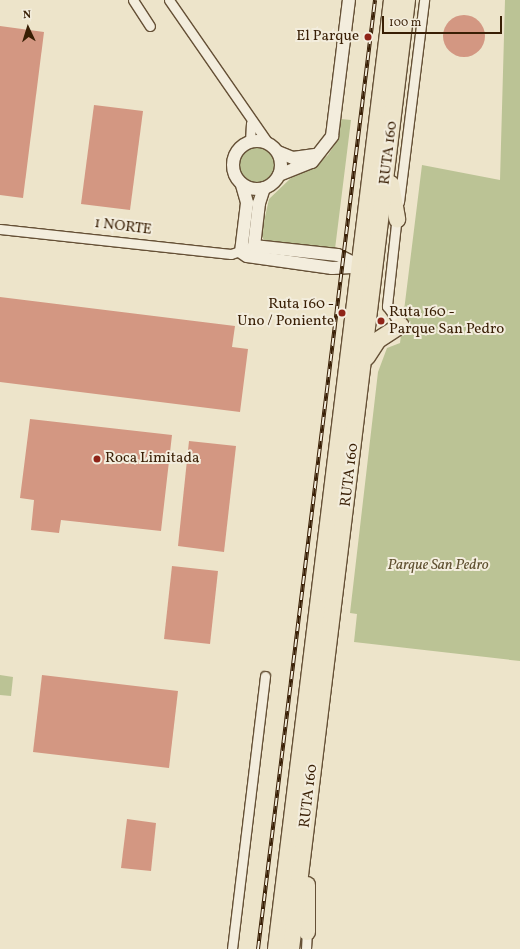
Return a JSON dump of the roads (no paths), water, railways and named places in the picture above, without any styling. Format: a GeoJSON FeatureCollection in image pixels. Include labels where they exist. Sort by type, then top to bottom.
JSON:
{"type":"FeatureCollection","features":[{"type":"Feature","properties":{"kind":"highway","name":"RUTA 160"},"geometry":{"type":"LineString","coordinates":[[276,949],[392,0]]}},
{"type":"Feature","properties":{"kind":"highway","name":"RUTA 160"},"geometry":{"type":"LineString","coordinates":[[291,949],[365,361],[407,0]]}},
{"type":"Feature","properties":{"kind":"highway"},"geometry":{"type":"LineString","coordinates":[[388,164],[397,219]]}},
{"type":"Feature","properties":{"kind":"highway"},"geometry":{"type":"LineString","coordinates":[[365,361],[378,340],[401,325]]}},
{"type":"Feature","properties":{"kind":"highway"},"geometry":{"type":"LineString","coordinates":[[304,841],[308,932]]}},
{"type":"Feature","properties":{"kind":"street"},"geometry":{"type":"LineString","coordinates":[[132,0],[150,26]]}},
{"type":"Feature","properties":{"kind":"street"},"geometry":{"type":"LineString","coordinates":[[170,0],[251,123],[268,143],[278,152],[299,158],[320,153]]}},
{"type":"Feature","properties":{"kind":"street"},"geometry":{"type":"LineString","coordinates":[[254,246],[259,203],[264,188],[279,175],[308,164],[320,153],[334,130],[349,0]]}},
{"type":"Feature","properties":{"kind":"street"},"geometry":{"type":"LineString","coordinates":[[401,325],[387,306],[424,0]]}},
{"type":"Feature","properties":{"kind":"street"},"geometry":{"type":"LineString","coordinates":[[250,142],[251,123]]}},
{"type":"Feature","properties":{"kind":"street"},"geometry":{"type":"LineString","coordinates":[[241,252],[247,203],[242,185],[233,172],[233,161],[240,147],[250,142],[268,143]]}},
{"type":"Feature","properties":{"kind":"street"},"geometry":{"type":"LineString","coordinates":[[278,152],[282,166],[279,175]]}},
{"type":"Feature","properties":{"kind":"street"},"geometry":{"type":"LineString","coordinates":[[242,185],[264,188]]}},
{"type":"Feature","properties":{"kind":"street","name":"1 NORTE"},"geometry":{"type":"LineString","coordinates":[[0,229],[186,251],[241,252],[254,246],[338,255],[360,266]]}},
{"type":"Feature","properties":{"kind":"street","name":"1 NORTE"},"geometry":{"type":"LineString","coordinates":[[241,252],[254,259],[326,268],[360,266],[376,267]]}},
{"type":"Feature","properties":{"kind":"street"},"geometry":{"type":"LineString","coordinates":[[232,949],[264,676]]}},
{"type":"Feature","properties":{"kind":"street"},"geometry":{"type":"LineString","coordinates":[[306,949],[308,932]]}},
{"type":"Feature","properties":{"kind":"railway"},"geometry":{"type":"LineString","coordinates":[[258,949],[375,0]]}},
{"type":"Feature","properties":{"kind":"place","name":"El Parque"},"geometry":{"type":"Point","coordinates":[368,37]}},
{"type":"Feature","properties":{"kind":"place","name":"Ruta 160 - Uno / Poniente"},"geometry":{"type":"Point","coordinates":[342,313]}},
{"type":"Feature","properties":{"kind":"place","name":"Ruta 160 - Parque San Pedro"},"geometry":{"type":"Point","coordinates":[381,321]}},
{"type":"Feature","properties":{"kind":"place","name":"Roca Limitada"},"geometry":{"type":"Point","coordinates":[97,459]}},
{"type":"Feature","properties":{"kind":"park label","name":"Parque San Pedro"},"geometry":{"type":"Point","coordinates":[438,566]}}]}
